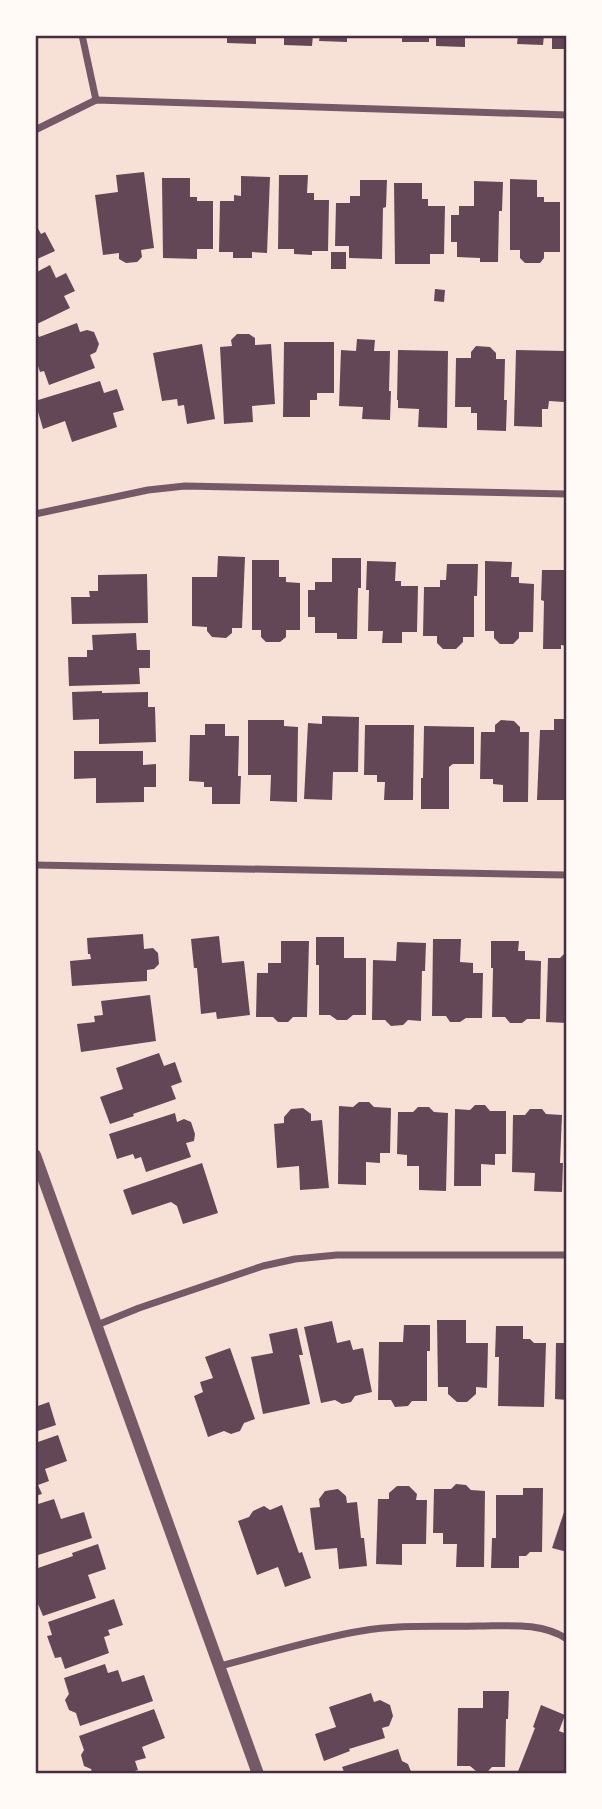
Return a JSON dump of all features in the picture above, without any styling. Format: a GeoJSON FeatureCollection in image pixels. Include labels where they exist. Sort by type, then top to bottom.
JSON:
{"type":"FeatureCollection","features":[{"type":"Feature","properties":{"kind":"street"},"geometry":{"type":"LineString","coordinates":[[82,35],[96,100]]}},
{"type":"Feature","properties":{"kind":"street"},"geometry":{"type":"LineString","coordinates":[[35,130],[96,100],[567,115]]}},
{"type":"Feature","properties":{"kind":"street"},"geometry":{"type":"LineString","coordinates":[[35,514],[148,490],[185,486],[567,494]]}},
{"type":"Feature","properties":{"kind":"street"},"geometry":{"type":"LineString","coordinates":[[35,865],[567,875]]}},
{"type":"Feature","properties":{"kind":"street"},"geometry":{"type":"LineString","coordinates":[[35,1155],[258,1774]]}},
{"type":"Feature","properties":{"kind":"street"},"geometry":{"type":"LineString","coordinates":[[97,1325],[250,1270],[295,1259],[337,1255],[567,1255]]}},
{"type":"Feature","properties":{"kind":"street"},"geometry":{"type":"LineString","coordinates":[[220,1666],[324,1639],[391,1627],[527,1625],[560,1634],[567,1639]]}},
{"type":"Feature","properties":{"kind":"building"},"geometry":{"type":"Polygon","coordinates":[[[227,35],[256,35],[256,44],[227,43],[227,35]]]}},
{"type":"Feature","properties":{"kind":"building"},"geometry":{"type":"Polygon","coordinates":[[[284,35],[313,35],[312,46],[284,45],[284,35]]]}},
{"type":"Feature","properties":{"kind":"building"},"geometry":{"type":"Polygon","coordinates":[[[320,35],[347,35],[347,42],[319,41],[320,35]]]}},
{"type":"Feature","properties":{"kind":"building"},"geometry":{"type":"Polygon","coordinates":[[[402,35],[429,35],[429,42],[402,42],[402,35]]]}},
{"type":"Feature","properties":{"kind":"building"},"geometry":{"type":"Polygon","coordinates":[[[436,35],[465,35],[465,47],[436,46],[436,35]]]}},
{"type":"Feature","properties":{"kind":"building"},"geometry":{"type":"Polygon","coordinates":[[[518,35],[544,35],[543,45],[517,44],[518,35]]]}},
{"type":"Feature","properties":{"kind":"building"},"geometry":{"type":"Polygon","coordinates":[[[552,35],[567,35],[567,49],[552,49],[552,35]]]}},
{"type":"Feature","properties":{"kind":"building"},"geometry":{"type":"Polygon","coordinates":[[[144,172],[154,248],[141,250],[142,257],[137,262],[126,263],[119,259],[119,253],[103,255],[95,195],[118,192],[116,175],[144,172]]]}},
{"type":"Feature","properties":{"kind":"building"},"geometry":{"type":"Polygon","coordinates":[[[279,175],[308,175],[307,193],[314,193],[314,200],[329,200],[328,251],[312,251],[312,255],[294,254],[294,249],[278,249],[279,175]]]}},
{"type":"Feature","properties":{"kind":"building"},"geometry":{"type":"Polygon","coordinates":[[[241,176],[270,177],[267,253],[252,252],[252,258],[233,258],[233,252],[219,252],[220,201],[234,201],[234,195],[241,196],[241,176]]]}},
{"type":"Feature","properties":{"kind":"building"},"geometry":{"type":"Polygon","coordinates":[[[162,178],[190,178],[190,197],[197,197],[197,201],[213,201],[213,249],[197,249],[197,259],[163,258],[162,178]]]}},
{"type":"Feature","properties":{"kind":"building"},"geometry":{"type":"Polygon","coordinates":[[[510,179],[537,180],[537,197],[544,197],[544,202],[560,202],[560,252],[544,252],[540,263],[525,263],[520,258],[520,250],[510,250],[510,179]]]}},
{"type":"Feature","properties":{"kind":"building"},"geometry":{"type":"Polygon","coordinates":[[[360,180],[387,180],[386,207],[383,208],[382,259],[349,258],[349,246],[335,246],[336,203],[350,203],[350,196],[360,196],[360,180]]]}},
{"type":"Feature","properties":{"kind":"building"},"geometry":{"type":"Polygon","coordinates":[[[474,181],[503,182],[502,211],[499,211],[498,262],[480,262],[480,258],[457,257],[457,242],[451,242],[451,215],[459,215],[459,206],[474,206],[474,181]]]}},
{"type":"Feature","properties":{"kind":"building"},"geometry":{"type":"Polygon","coordinates":[[[394,183],[422,183],[422,199],[428,199],[428,206],[445,206],[444,254],[430,254],[430,264],[395,264],[394,183]]]}},
{"type":"Feature","properties":{"kind":"building"},"geometry":{"type":"Polygon","coordinates":[[[35,223],[41,234],[45,232],[55,251],[35,260],[35,223]]]}},
{"type":"Feature","properties":{"kind":"building"},"geometry":{"type":"Polygon","coordinates":[[[331,252],[346,252],[346,269],[331,269],[331,252]]]}},
{"type":"Feature","properties":{"kind":"building"},"geometry":{"type":"Polygon","coordinates":[[[50,265],[56,278],[66,273],[75,291],[64,296],[70,308],[35,325],[35,273],[50,265]]]}},
{"type":"Feature","properties":{"kind":"building"},"geometry":{"type":"Polygon","coordinates":[[[435,289],[445,290],[444,302],[434,301],[435,289]]]}},
{"type":"Feature","properties":{"kind":"building"},"geometry":{"type":"Polygon","coordinates":[[[77,323],[80,332],[94,332],[99,344],[96,352],[90,355],[95,368],[49,385],[44,371],[40,372],[38,366],[35,367],[35,336],[39,337],[77,323]]]}},
{"type":"Feature","properties":{"kind":"building"},"geometry":{"type":"Polygon","coordinates":[[[237,334],[249,334],[255,338],[255,345],[271,344],[275,404],[252,406],[253,422],[224,424],[220,347],[232,346],[231,340],[237,334]]]}},
{"type":"Feature","properties":{"kind":"building"},"geometry":{"type":"Polygon","coordinates":[[[357,339],[375,340],[374,351],[390,351],[390,420],[362,419],[363,407],[339,406],[341,350],[356,351],[357,339]]]}},
{"type":"Feature","properties":{"kind":"building"},"geometry":{"type":"Polygon","coordinates":[[[284,342],[334,342],[334,393],[317,393],[317,400],[310,400],[310,417],[283,417],[284,342]]]}},
{"type":"Feature","properties":{"kind":"building"},"geometry":{"type":"Polygon","coordinates":[[[202,344],[215,419],[187,424],[184,405],[178,406],[177,399],[162,401],[153,353],[202,344]]]}},
{"type":"Feature","properties":{"kind":"building"},"geometry":{"type":"Polygon","coordinates":[[[476,346],[490,347],[496,353],[496,359],[505,359],[506,431],[477,430],[477,413],[471,413],[471,407],[455,407],[456,358],[471,358],[471,352],[476,346]]]}},
{"type":"Feature","properties":{"kind":"building"},"geometry":{"type":"Polygon","coordinates":[[[398,350],[448,351],[447,428],[418,427],[419,409],[398,408],[398,350]]]}},
{"type":"Feature","properties":{"kind":"building"},"geometry":{"type":"Polygon","coordinates":[[[516,350],[565,351],[564,402],[549,401],[548,409],[542,409],[542,427],[514,426],[516,350]]]}},
{"type":"Feature","properties":{"kind":"building"},"geometry":{"type":"Polygon","coordinates":[[[100,381],[104,393],[117,389],[124,410],[113,413],[117,427],[72,442],[65,421],[43,429],[35,401],[100,381]]]}},
{"type":"Feature","properties":{"kind":"building"},"geometry":{"type":"Polygon","coordinates":[[[218,556],[245,557],[242,628],[232,628],[232,633],[226,638],[212,637],[207,627],[192,626],[192,577],[217,577],[218,556]]]}},
{"type":"Feature","properties":{"kind":"building"},"geometry":{"type":"Polygon","coordinates":[[[332,558],[361,558],[357,639],[337,639],[337,633],[315,633],[315,617],[308,617],[308,590],[315,590],[315,582],[332,582],[332,558]]]}},
{"type":"Feature","properties":{"kind":"building"},"geometry":{"type":"Polygon","coordinates":[[[252,560],[279,560],[279,577],[286,577],[286,582],[300,583],[300,630],[286,630],[286,637],[280,642],[266,642],[261,637],[261,630],[252,630],[252,560]]]}},
{"type":"Feature","properties":{"kind":"building"},"geometry":{"type":"Polygon","coordinates":[[[367,561],[396,562],[395,581],[401,581],[401,586],[418,586],[417,632],[402,632],[402,643],[382,643],[383,631],[368,631],[367,561]]]}},
{"type":"Feature","properties":{"kind":"building"},"geometry":{"type":"Polygon","coordinates":[[[485,561],[512,562],[511,577],[519,577],[519,583],[534,584],[533,632],[519,632],[519,638],[513,644],[500,644],[494,638],[494,631],[485,631],[485,561]]]}},
{"type":"Feature","properties":{"kind":"building"},"geometry":{"type":"Polygon","coordinates":[[[447,564],[478,564],[477,596],[474,596],[474,637],[463,637],[463,642],[456,649],[443,649],[437,643],[437,636],[423,636],[424,587],[440,587],[440,580],[446,580],[447,564]]]}},
{"type":"Feature","properties":{"kind":"building"},"geometry":{"type":"Polygon","coordinates":[[[542,570],[567,570],[567,646],[561,645],[561,649],[543,649],[542,570]]]}},
{"type":"Feature","properties":{"kind":"building"},"geometry":{"type":"Polygon","coordinates":[[[147,574],[148,623],[72,624],[71,597],[90,597],[89,591],[98,591],[98,575],[147,574]]]}},
{"type":"Feature","properties":{"kind":"building"},"geometry":{"type":"Polygon","coordinates":[[[136,633],[137,650],[150,650],[150,668],[139,668],[140,684],[69,686],[68,657],[87,657],[87,650],[93,650],[92,635],[136,633]]]}},
{"type":"Feature","properties":{"kind":"building"},"geometry":{"type":"Polygon","coordinates":[[[72,692],[148,692],[148,707],[155,707],[156,742],[99,744],[99,719],[73,720],[72,692]]]}},
{"type":"Feature","properties":{"kind":"building"},"geometry":{"type":"Polygon","coordinates":[[[322,716],[359,717],[358,772],[333,772],[332,800],[304,799],[308,723],[322,724],[322,716]]]}},
{"type":"Feature","properties":{"kind":"building"},"geometry":{"type":"Polygon","coordinates":[[[554,719],[567,719],[565,800],[537,800],[540,730],[554,730],[554,719]]]}},
{"type":"Feature","properties":{"kind":"building"},"geometry":{"type":"Polygon","coordinates":[[[248,720],[284,720],[284,726],[298,727],[297,802],[270,801],[271,775],[248,775],[248,720]]]}},
{"type":"Feature","properties":{"kind":"building"},"geometry":{"type":"Polygon","coordinates":[[[501,720],[514,721],[520,727],[520,732],[529,732],[528,802],[503,802],[503,785],[493,784],[493,779],[480,779],[481,732],[495,732],[495,725],[501,720]]]}},
{"type":"Feature","properties":{"kind":"building"},"geometry":{"type":"Polygon","coordinates":[[[205,724],[225,724],[225,736],[239,736],[240,804],[212,804],[212,787],[204,787],[204,782],[189,781],[190,735],[205,735],[205,724]]]}},
{"type":"Feature","properties":{"kind":"building"},"geometry":{"type":"Polygon","coordinates":[[[365,725],[414,725],[413,800],[384,800],[385,782],[377,782],[377,775],[364,775],[365,725]]]}},
{"type":"Feature","properties":{"kind":"building"},"geometry":{"type":"Polygon","coordinates":[[[424,726],[474,727],[474,764],[453,764],[449,767],[449,809],[421,809],[424,726]]]}},
{"type":"Feature","properties":{"kind":"building"},"geometry":{"type":"Polygon","coordinates":[[[74,751],[143,751],[143,765],[156,764],[156,787],[144,787],[144,802],[96,803],[96,778],[74,779],[74,751]]]}},
{"type":"Feature","properties":{"kind":"building"},"geometry":{"type":"Polygon","coordinates":[[[143,934],[144,949],[153,948],[158,953],[159,964],[154,969],[147,970],[147,981],[72,986],[70,961],[91,959],[87,938],[143,934]]]}},
{"type":"Feature","properties":{"kind":"building"},"geometry":{"type":"Polygon","coordinates":[[[219,936],[222,963],[244,961],[250,1015],[217,1019],[216,1012],[201,1014],[197,968],[194,968],[191,939],[219,936]]]}},
{"type":"Feature","properties":{"kind":"building"},"geometry":{"type":"Polygon","coordinates":[[[316,937],[344,937],[344,958],[366,958],[366,1015],[353,1015],[347,1020],[337,1020],[330,1015],[319,1015],[316,937]]]}},
{"type":"Feature","properties":{"kind":"building"},"geometry":{"type":"Polygon","coordinates":[[[433,939],[461,939],[460,962],[473,963],[473,973],[483,973],[482,1018],[450,1022],[446,1016],[432,1016],[433,939]]]}},
{"type":"Feature","properties":{"kind":"building"},"geometry":{"type":"Polygon","coordinates":[[[281,941],[309,941],[307,1017],[293,1017],[288,1022],[278,1022],[273,1017],[256,1017],[257,973],[268,973],[268,963],[281,963],[281,941]]]}},
{"type":"Feature","properties":{"kind":"building"},"geometry":{"type":"Polygon","coordinates":[[[491,941],[519,941],[518,951],[525,951],[525,960],[541,961],[540,1019],[510,1023],[505,1017],[492,1017],[491,941]]]}},
{"type":"Feature","properties":{"kind":"building"},"geometry":{"type":"Polygon","coordinates":[[[397,942],[426,943],[425,971],[422,971],[421,1021],[408,1020],[403,1025],[391,1026],[385,1020],[372,1020],[373,960],[396,961],[397,942]]]}},
{"type":"Feature","properties":{"kind":"building"},"geometry":{"type":"Polygon","coordinates":[[[564,954],[567,955],[567,1023],[546,1022],[548,958],[560,958],[564,954]]]}},
{"type":"Feature","properties":{"kind":"building"},"geometry":{"type":"Polygon","coordinates":[[[150,995],[156,1041],[81,1052],[77,1024],[95,1022],[94,1016],[103,1015],[101,1001],[150,995]]]}},
{"type":"Feature","properties":{"kind":"building"},"geometry":{"type":"Polygon","coordinates":[[[159,1053],[164,1066],[175,1062],[182,1082],[171,1086],[176,1099],[110,1124],[100,1097],[123,1089],[116,1068],[159,1053]]]}},
{"type":"Feature","properties":{"kind":"building"},"geometry":{"type":"Polygon","coordinates":[[[359,1102],[369,1102],[374,1107],[391,1108],[390,1153],[380,1153],[380,1163],[366,1162],[366,1185],[338,1184],[339,1106],[353,1107],[359,1102]]]}},
{"type":"Feature","properties":{"kind":"building"},"geometry":{"type":"Polygon","coordinates":[[[475,1105],[485,1105],[490,1111],[506,1111],[506,1154],[495,1154],[495,1165],[481,1164],[481,1186],[454,1186],[455,1109],[470,1110],[475,1105]]]}},
{"type":"Feature","properties":{"kind":"building"},"geometry":{"type":"Polygon","coordinates":[[[418,1107],[429,1107],[434,1112],[448,1113],[446,1191],[419,1190],[419,1166],[407,1166],[407,1155],[397,1154],[398,1112],[413,1112],[418,1107]]]}},
{"type":"Feature","properties":{"kind":"building"},"geometry":{"type":"Polygon","coordinates":[[[303,1108],[311,1114],[311,1121],[322,1120],[329,1188],[300,1190],[299,1166],[277,1168],[274,1124],[284,1123],[284,1117],[291,1109],[303,1108]]]}},
{"type":"Feature","properties":{"kind":"building"},"geometry":{"type":"Polygon","coordinates":[[[530,1109],[542,1109],[546,1114],[562,1115],[562,1192],[534,1191],[535,1173],[512,1172],[513,1115],[525,1115],[530,1109]]]}},
{"type":"Feature","properties":{"kind":"building"},"geometry":{"type":"Polygon","coordinates":[[[175,1113],[177,1122],[184,1119],[191,1122],[194,1141],[186,1143],[191,1157],[146,1172],[141,1157],[135,1159],[133,1154],[117,1159],[109,1134],[175,1113]]]}},
{"type":"Feature","properties":{"kind":"building"},"geometry":{"type":"Polygon","coordinates":[[[202,1163],[218,1213],[183,1224],[177,1206],[171,1202],[132,1215],[123,1190],[202,1163]]]}},
{"type":"Feature","properties":{"kind":"building"},"geometry":{"type":"Polygon","coordinates":[[[437,1320],[466,1320],[466,1343],[488,1343],[487,1388],[476,1387],[476,1394],[467,1402],[457,1402],[448,1394],[448,1387],[438,1387],[437,1320]]]}},
{"type":"Feature","properties":{"kind":"building"},"geometry":{"type":"Polygon","coordinates":[[[332,1321],[337,1343],[350,1340],[353,1350],[363,1348],[372,1392],[355,1396],[351,1402],[342,1404],[335,1400],[321,1403],[304,1327],[332,1321]]]}},
{"type":"Feature","properties":{"kind":"building"},"geometry":{"type":"Polygon","coordinates":[[[404,1325],[430,1325],[427,1401],[412,1401],[408,1406],[395,1407],[391,1400],[378,1400],[379,1342],[403,1342],[404,1325]]]}},
{"type":"Feature","properties":{"kind":"building"},"geometry":{"type":"Polygon","coordinates":[[[496,1326],[523,1326],[523,1339],[546,1343],[544,1407],[498,1406],[499,1357],[495,1357],[496,1326]]]}},
{"type":"Feature","properties":{"kind":"building"},"geometry":{"type":"Polygon","coordinates":[[[297,1328],[303,1355],[299,1355],[310,1404],[263,1414],[251,1357],[273,1353],[269,1334],[297,1328]]]}},
{"type":"Feature","properties":{"kind":"building"},"geometry":{"type":"Polygon","coordinates":[[[556,1343],[567,1343],[567,1400],[555,1399],[556,1343]]]}},
{"type":"Feature","properties":{"kind":"building"},"geometry":{"type":"Polygon","coordinates":[[[230,1348],[255,1419],[244,1423],[240,1431],[231,1434],[224,1431],[208,1437],[194,1396],[203,1392],[200,1382],[213,1378],[205,1357],[230,1348]]]}},
{"type":"Feature","properties":{"kind":"building"},"geometry":{"type":"Polygon","coordinates":[[[49,1402],[56,1425],[35,1432],[35,1407],[49,1402]]]}},
{"type":"Feature","properties":{"kind":"building"},"geometry":{"type":"Polygon","coordinates":[[[58,1435],[67,1461],[45,1469],[49,1481],[38,1485],[42,1494],[35,1496],[35,1443],[58,1435]]]}},
{"type":"Feature","properties":{"kind":"building"},"geometry":{"type":"Polygon","coordinates":[[[456,1484],[466,1485],[471,1490],[485,1491],[484,1567],[456,1567],[457,1544],[443,1544],[443,1533],[433,1533],[434,1489],[451,1489],[456,1484]]]}},
{"type":"Feature","properties":{"kind":"building"},"geometry":{"type":"Polygon","coordinates":[[[397,1486],[409,1486],[417,1494],[416,1500],[427,1500],[426,1544],[402,1544],[402,1565],[376,1564],[378,1499],[389,1499],[389,1493],[397,1486]]]}},
{"type":"Feature","properties":{"kind":"building"},"geometry":{"type":"Polygon","coordinates":[[[523,1488],[543,1488],[542,1552],[519,1556],[519,1568],[491,1568],[492,1538],[496,1538],[496,1495],[523,1495],[523,1488]]]}},
{"type":"Feature","properties":{"kind":"building"},"geometry":{"type":"Polygon","coordinates":[[[338,1489],[346,1496],[347,1503],[357,1502],[367,1566],[339,1569],[337,1548],[315,1550],[310,1508],[320,1507],[319,1499],[325,1491],[338,1489]]]}},
{"type":"Feature","properties":{"kind":"building"},"geometry":{"type":"Polygon","coordinates":[[[54,1499],[61,1519],[84,1512],[92,1538],[35,1556],[35,1505],[54,1499]]]}},
{"type":"Feature","properties":{"kind":"building"},"geometry":{"type":"Polygon","coordinates":[[[567,1503],[567,1552],[552,1548],[567,1503]]]}},
{"type":"Feature","properties":{"kind":"building"},"geometry":{"type":"Polygon","coordinates":[[[282,1505],[311,1578],[285,1587],[278,1567],[257,1575],[238,1521],[264,1506],[270,1510],[282,1505]]]}},
{"type":"Feature","properties":{"kind":"building"},"geometry":{"type":"Polygon","coordinates":[[[98,1544],[106,1569],[88,1575],[96,1598],[43,1616],[35,1603],[35,1569],[98,1544]]]}},
{"type":"Feature","properties":{"kind":"building"},"geometry":{"type":"Polygon","coordinates":[[[114,1599],[123,1625],[108,1630],[110,1635],[104,1637],[109,1653],[65,1669],[61,1657],[55,1658],[47,1636],[52,1635],[48,1622],[114,1599]]]}},
{"type":"Feature","properties":{"kind":"building"},"geometry":{"type":"Polygon","coordinates":[[[105,1664],[108,1673],[118,1670],[122,1682],[144,1675],[153,1701],[80,1726],[76,1713],[69,1710],[65,1700],[69,1694],[64,1678],[105,1664]]]}},
{"type":"Feature","properties":{"kind":"building"},"geometry":{"type":"Polygon","coordinates":[[[483,1691],[509,1691],[505,1767],[492,1767],[487,1772],[476,1771],[470,1766],[457,1766],[458,1708],[483,1708],[483,1691]]]}},
{"type":"Feature","properties":{"kind":"building"},"geometry":{"type":"Polygon","coordinates":[[[371,1693],[374,1702],[380,1700],[390,1705],[393,1716],[389,1726],[382,1728],[385,1738],[349,1749],[350,1751],[324,1761],[315,1734],[336,1727],[329,1707],[371,1693]]]}},
{"type":"Feature","properties":{"kind":"building"},"geometry":{"type":"Polygon","coordinates":[[[541,1705],[565,1715],[559,1731],[567,1734],[567,1774],[517,1774],[541,1705]]]}},
{"type":"Feature","properties":{"kind":"building"},"geometry":{"type":"Polygon","coordinates":[[[154,1709],[165,1738],[142,1747],[146,1758],[135,1761],[138,1770],[126,1774],[93,1774],[91,1769],[84,1766],[81,1755],[84,1750],[79,1736],[154,1709]]]}},
{"type":"Feature","properties":{"kind":"building"},"geometry":{"type":"Polygon","coordinates":[[[398,1749],[402,1761],[408,1764],[412,1774],[345,1774],[342,1767],[398,1749]]]}}]}
